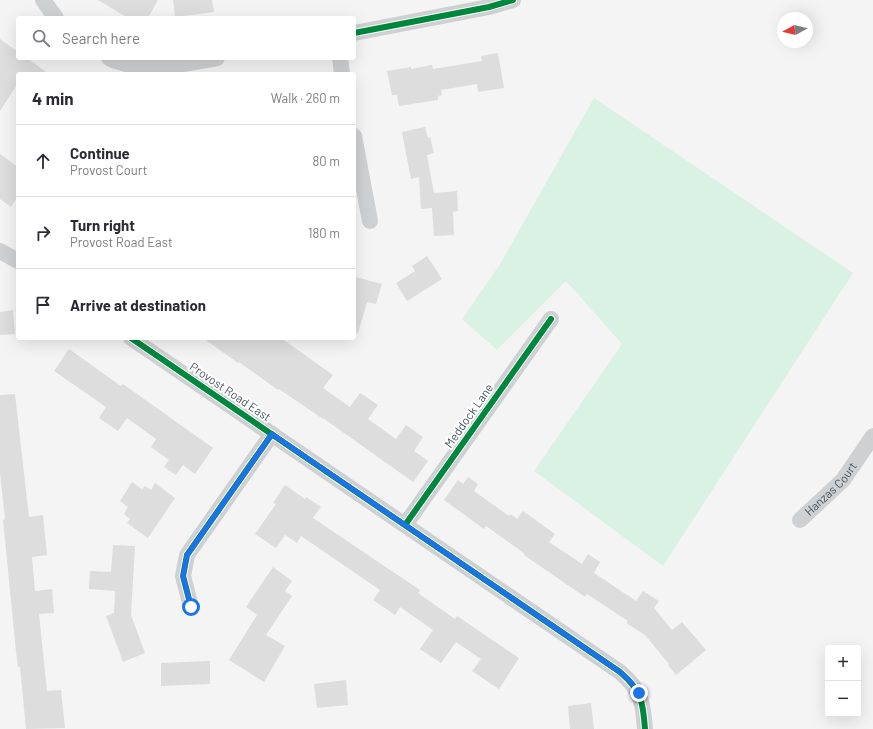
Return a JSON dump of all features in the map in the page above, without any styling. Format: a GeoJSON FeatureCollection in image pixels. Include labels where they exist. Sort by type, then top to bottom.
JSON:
{"type":"FeatureCollection","features":[{"type":"Feature","properties":{"kind":"street"},"geometry":{"type":"LineString","coordinates":[[43,0],[55,16]]}},
{"type":"Feature","properties":{"kind":"street"},"geometry":{"type":"LineString","coordinates":[[356,33],[489,7],[513,0]]}},
{"type":"Feature","properties":{"kind":"street"},"geometry":{"type":"LineString","coordinates":[[113,60],[136,67],[161,68],[206,60]]}},
{"type":"Feature","properties":{"kind":"street"},"geometry":{"type":"LineString","coordinates":[[340,60],[342,72]]}},
{"type":"Feature","properties":{"kind":"street"},"geometry":{"type":"LineString","coordinates":[[356,147],[370,221]]}},
{"type":"Feature","properties":{"kind":"street"},"geometry":{"type":"LineString","coordinates":[[0,251],[16,260]]}},
{"type":"Feature","properties":{"kind":"street","name":"Meddock Lane"},"geometry":{"type":"LineString","coordinates":[[404,525],[551,319]]}},
{"type":"Feature","properties":{"kind":"street","name":"Provost Road East"},"geometry":{"type":"LineString","coordinates":[[134,340],[620,672],[630,681],[639,693],[643,707],[645,729]]}},
{"type":"Feature","properties":{"kind":"street"},"geometry":{"type":"LineString","coordinates":[[191,607],[183,576],[187,555],[272,434]]}},
{"type":"Feature","properties":{"kind":"street","name":"Hanzas Court"},"geometry":{"type":"LineString","coordinates":[[800,520],[843,480],[873,436]]}},
{"type":"Feature","properties":{"kind":"green space"},"geometry":{"type":"Polygon","coordinates":[[[594,98],[853,273],[663,566],[534,471],[622,344],[566,281],[497,350],[462,319],[499,266],[594,98]]]}},
{"type":"Feature","properties":{"kind":"building"},"geometry":{"type":"Polygon","coordinates":[[[98,0],[158,0],[149,16],[125,16],[98,0]]]}},
{"type":"Feature","properties":{"kind":"building"},"geometry":{"type":"Polygon","coordinates":[[[173,0],[212,0],[214,12],[175,16],[173,0]]]}},
{"type":"Feature","properties":{"kind":"building"},"geometry":{"type":"Polygon","coordinates":[[[0,39],[16,51],[16,60],[30,60],[46,72],[16,72],[16,86],[0,111],[0,39]]]}},
{"type":"Feature","properties":{"kind":"building"},"geometry":{"type":"Polygon","coordinates":[[[498,53],[504,88],[478,92],[477,84],[441,90],[442,95],[438,96],[438,100],[399,106],[397,95],[392,95],[387,71],[432,65],[433,69],[482,61],[481,56],[498,53]]]}},
{"type":"Feature","properties":{"kind":"building"},"geometry":{"type":"Polygon","coordinates":[[[425,127],[428,138],[430,137],[434,153],[427,155],[434,193],[457,191],[458,211],[453,212],[454,235],[434,236],[432,208],[421,209],[419,177],[411,179],[402,132],[425,127]]]}},
{"type":"Feature","properties":{"kind":"building"},"geometry":{"type":"Polygon","coordinates":[[[0,154],[16,166],[16,199],[11,207],[0,199],[0,154]]]}},
{"type":"Feature","properties":{"kind":"building"},"geometry":{"type":"Polygon","coordinates":[[[427,256],[442,279],[407,301],[396,283],[415,271],[412,266],[427,256]]]}},
{"type":"Feature","properties":{"kind":"building"},"geometry":{"type":"Polygon","coordinates":[[[356,277],[382,284],[376,304],[367,302],[358,333],[356,333],[356,277]]]}},
{"type":"Feature","properties":{"kind":"building"},"geometry":{"type":"Polygon","coordinates":[[[13,310],[15,334],[0,335],[0,312],[13,310]]]}},
{"type":"Feature","properties":{"kind":"building"},"geometry":{"type":"Polygon","coordinates":[[[206,340],[284,340],[333,375],[323,388],[350,407],[360,393],[378,405],[368,419],[396,439],[406,425],[423,437],[414,451],[428,461],[413,482],[323,418],[279,389],[278,390],[239,362],[238,363],[206,340]]]}},
{"type":"Feature","properties":{"kind":"building"},"geometry":{"type":"Polygon","coordinates":[[[69,349],[121,386],[123,384],[213,448],[195,474],[183,465],[176,475],[164,467],[169,460],[151,447],[156,439],[127,418],[118,431],[99,418],[106,407],[54,371],[69,349]]]}},
{"type":"Feature","properties":{"kind":"building"},"geometry":{"type":"Polygon","coordinates":[[[15,394],[29,517],[43,515],[47,555],[32,557],[35,591],[52,589],[54,613],[39,614],[47,691],[61,690],[65,728],[26,729],[20,667],[18,667],[16,652],[0,473],[0,395],[15,394]]]}},
{"type":"Feature","properties":{"kind":"building"},"geometry":{"type":"Polygon","coordinates":[[[468,477],[478,484],[474,491],[509,516],[510,514],[517,519],[523,511],[555,534],[549,542],[582,564],[588,554],[600,562],[594,573],[636,601],[643,591],[659,601],[654,608],[672,630],[682,622],[706,650],[676,675],[668,665],[669,664],[645,635],[626,623],[628,621],[587,594],[585,597],[524,555],[525,554],[486,526],[484,529],[444,500],[458,480],[463,484],[468,477]]]}},
{"type":"Feature","properties":{"kind":"building"},"geometry":{"type":"Polygon","coordinates":[[[132,482],[142,489],[145,486],[151,490],[155,483],[175,498],[148,538],[127,523],[130,519],[124,514],[128,507],[120,501],[132,482]]]}},
{"type":"Feature","properties":{"kind":"building"},"geometry":{"type":"Polygon","coordinates":[[[285,485],[305,499],[306,497],[321,507],[313,518],[420,590],[418,593],[455,619],[457,616],[519,658],[499,689],[472,671],[481,659],[456,642],[441,663],[420,649],[433,630],[400,607],[395,615],[373,600],[380,590],[301,536],[297,543],[285,535],[276,548],[255,534],[276,504],[273,503],[285,485]]]}},
{"type":"Feature","properties":{"kind":"building"},"geometry":{"type":"Polygon","coordinates":[[[113,545],[135,546],[131,615],[145,653],[123,662],[106,616],[114,613],[115,591],[89,589],[90,571],[111,572],[113,545]]]}},
{"type":"Feature","properties":{"kind":"building"},"geometry":{"type":"Polygon","coordinates":[[[273,567],[292,581],[285,591],[292,596],[266,635],[285,646],[264,682],[229,660],[257,615],[246,607],[273,567]]]}},
{"type":"Feature","properties":{"kind":"building"},"geometry":{"type":"Polygon","coordinates":[[[210,661],[210,684],[161,686],[161,663],[210,661]]]}},
{"type":"Feature","properties":{"kind":"building"},"geometry":{"type":"Polygon","coordinates":[[[346,680],[348,705],[317,708],[314,684],[346,680]]]}},
{"type":"Feature","properties":{"kind":"building"},"geometry":{"type":"Polygon","coordinates":[[[591,703],[594,729],[570,729],[568,706],[591,703]]]}},
{"type":"Feature","properties":{"kind":"cycle path"},"geometry":{"type":"LineString","coordinates":[[356,33],[489,7],[513,0]]}},
{"type":"Feature","properties":{"kind":"cycle path"},"geometry":{"type":"LineString","coordinates":[[405,525],[551,319]]}},
{"type":"Feature","properties":{"kind":"cycle path"},"geometry":{"type":"LineString","coordinates":[[134,340],[620,672],[637,691],[642,704],[645,729]]}},
{"type":"Feature","properties":{"kind":"cycle path"},"geometry":{"type":"LineString","coordinates":[[191,607],[183,576],[187,555],[272,434]]}},
{"type":"Feature","properties":{"kind":"route"},"geometry":{"type":"LineString","coordinates":[[191,607],[183,576],[187,555],[272,434],[620,672],[630,681],[639,693]]}}]}
